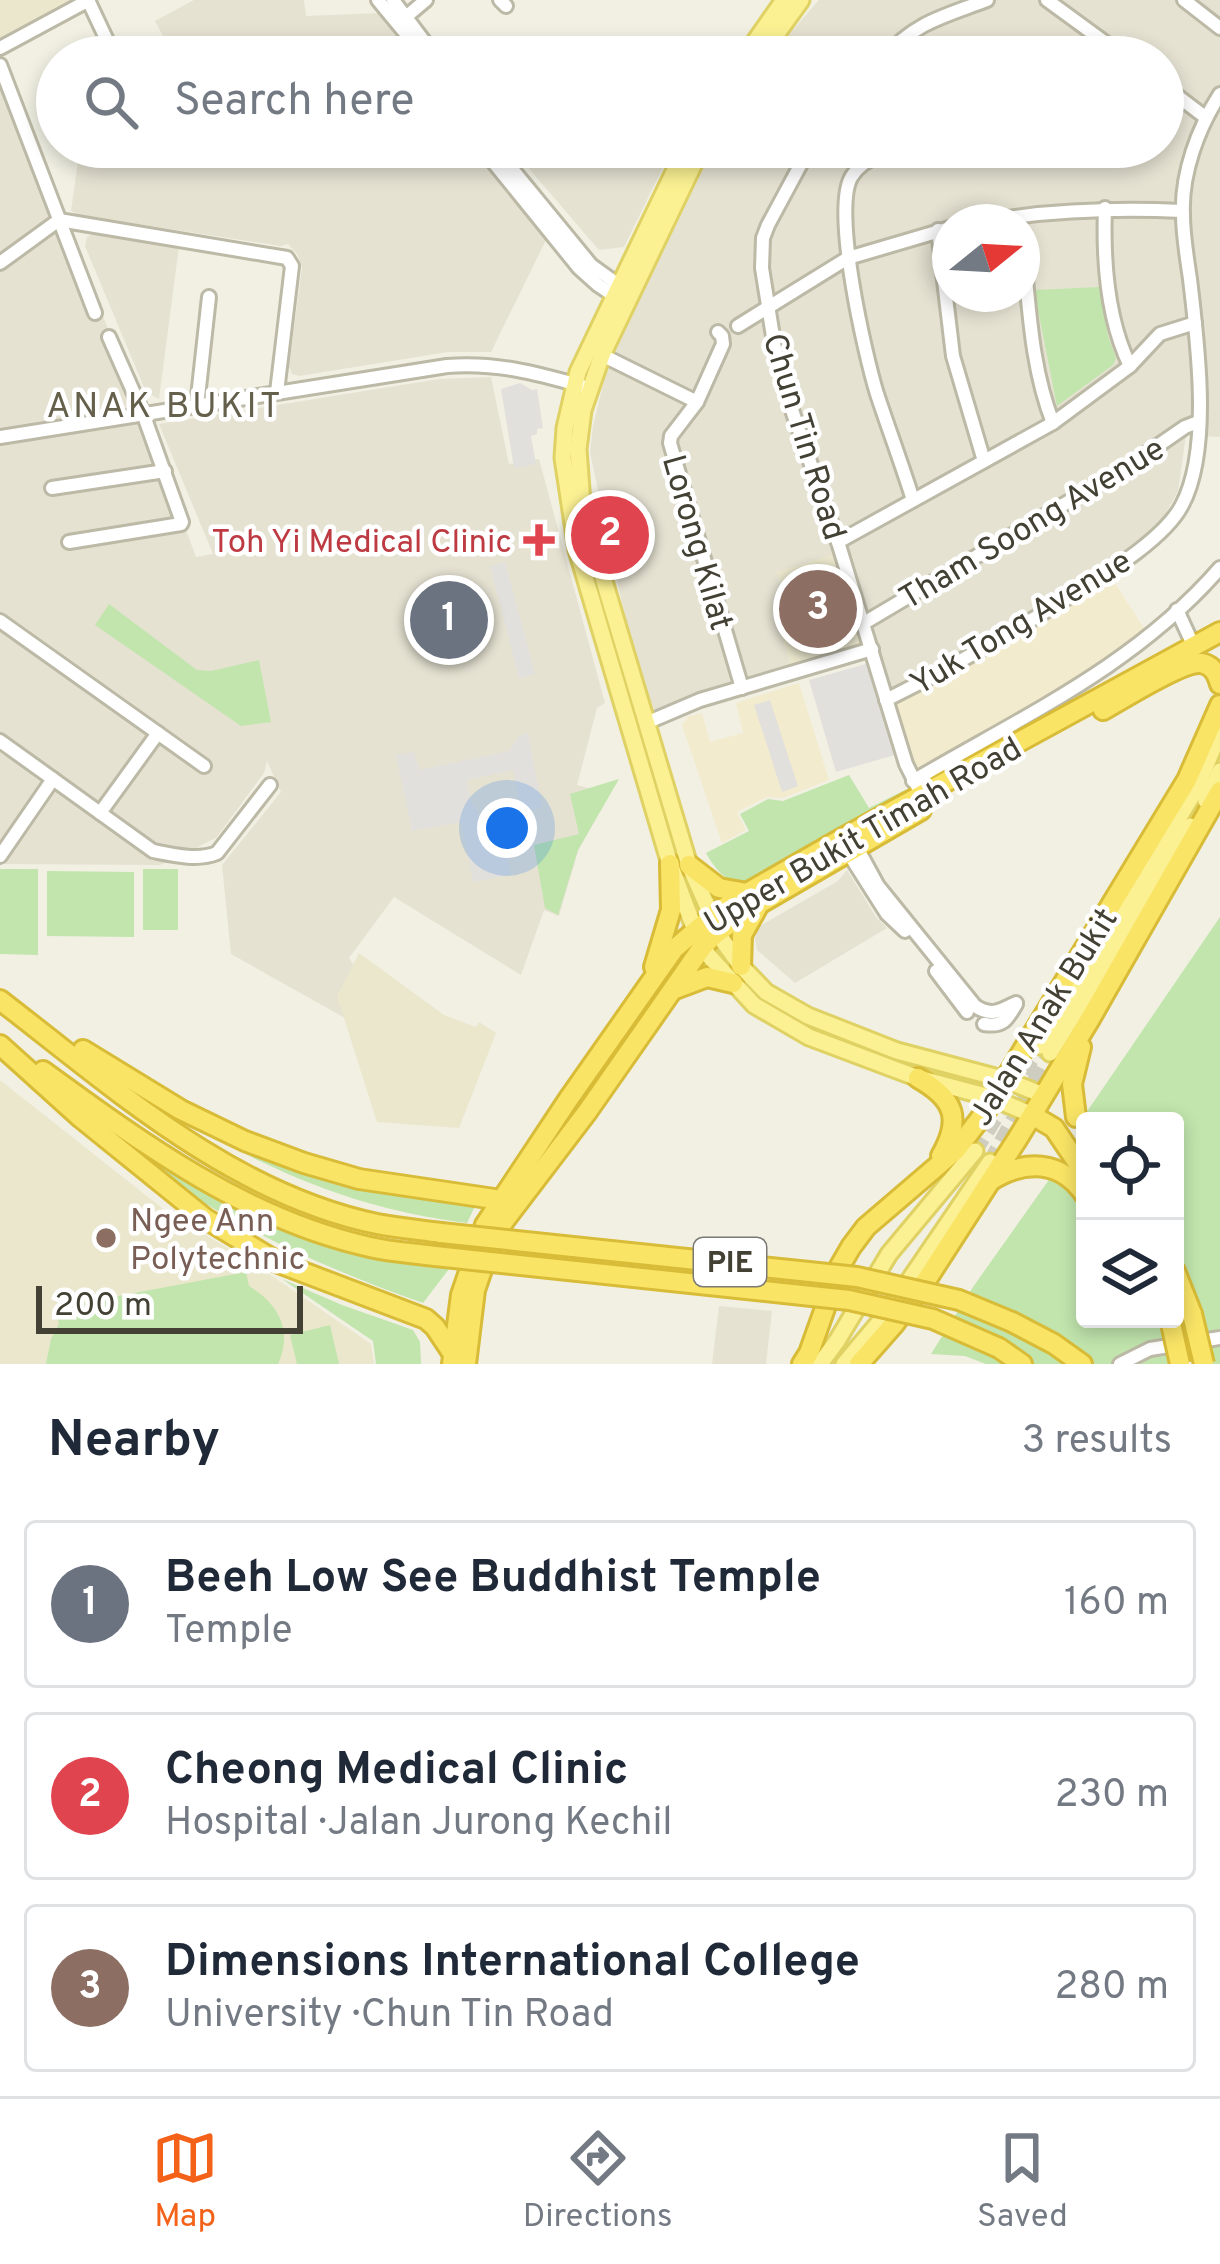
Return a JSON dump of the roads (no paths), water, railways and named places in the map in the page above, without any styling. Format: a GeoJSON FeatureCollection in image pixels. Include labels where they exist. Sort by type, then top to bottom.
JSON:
{"type":"FeatureCollection","features":[{"type":"Feature","properties":{"kind":"highway","name":"Upper Bukit Timah Road"},"geometry":{"type":"LineString","coordinates":[[849,842],[918,789],[1220,632]]}},
{"type":"Feature","properties":{"kind":"highway","name":"Upper Bukit Timah Road"},"geometry":{"type":"LineString","coordinates":[[457,1361],[460,1295],[485,1226],[674,949],[849,842],[1184,666],[1200,663],[1218,675],[1219,717]]}},
{"type":"Feature","properties":{"kind":"highway","name":"Jalan Anak Bukit"},"geometry":{"type":"LineString","coordinates":[[802,1364],[850,1247],[970,1134],[1187,780],[1219,717]]}},
{"type":"Feature","properties":{"kind":"highway","name":"Jalan Anak Bukit"},"geometry":{"type":"LineString","coordinates":[[859,1364],[895,1323],[990,1172],[1032,1115],[1220,791]]}},
{"type":"Feature","properties":{"kind":"highway"},"geometry":{"type":"LineString","coordinates":[[649,983],[680,865],[719,888],[753,898],[737,975],[702,977],[673,991]]}},
{"type":"Feature","properties":{"kind":"highway","name":"Upper Bukit Timah Road"},"geometry":{"type":"LineString","coordinates":[[457,1361],[475,1290],[504,1221],[673,991],[707,931]]}},
{"type":"Feature","properties":{"kind":"highway","name":"PIE"},"geometry":{"type":"LineString","coordinates":[[0,1000],[126,1099],[190,1142],[277,1190],[375,1224],[830,1272],[911,1287],[996,1314],[1082,1364]]}},
{"type":"Feature","properties":{"kind":"highway"},"geometry":{"type":"LineString","coordinates":[[1078,1112],[1072,1084],[1090,1019]]}},
{"type":"Feature","properties":{"kind":"highway"},"geometry":{"type":"LineString","coordinates":[[0,1042],[8,1055],[81,1118],[206,1219],[278,1263],[426,1319],[457,1361]]}},
{"type":"Feature","properties":{"kind":"highway","name":"PIE"},"geometry":{"type":"LineString","coordinates":[[0,1042],[182,1168],[240,1200],[338,1238],[372,1248],[435,1256],[849,1300],[933,1319],[999,1348],[1022,1364]]}},
{"type":"Feature","properties":{"kind":"highway"},"geometry":{"type":"LineString","coordinates":[[56,1043],[76,1046],[181,1110],[245,1141],[304,1162],[376,1182],[501,1200]]}},
{"type":"Feature","properties":{"kind":"highway"},"geometry":{"type":"LineString","coordinates":[[918,1078],[944,1096],[954,1121],[951,1138],[933,1171]]}},
{"type":"Feature","properties":{"kind":"highway"},"geometry":{"type":"LineString","coordinates":[[1043,1095],[1076,1119]]}},
{"type":"Feature","properties":{"kind":"highway"},"geometry":{"type":"LineString","coordinates":[[1032,1115],[1054,1128],[1076,1169]]}},
{"type":"Feature","properties":{"kind":"highway"},"geometry":{"type":"LineString","coordinates":[[990,1172],[1076,1169]]}},
{"type":"Feature","properties":{"kind":"highway"},"geometry":{"type":"LineString","coordinates":[[1184,1294],[1204,1364]]}},
{"type":"Feature","properties":{"kind":"highway"},"geometry":{"type":"LineString","coordinates":[[1172,1328],[1180,1364]]}},
{"type":"Feature","properties":{"kind":"main road"},"geometry":{"type":"LineString","coordinates":[[759,36],[784,0]]}},
{"type":"Feature","properties":{"kind":"main road"},"geometry":{"type":"LineString","coordinates":[[775,36],[801,0]]}},
{"type":"Feature","properties":{"kind":"main road"},"geometry":{"type":"LineString","coordinates":[[677,168],[602,355],[582,386],[578,449],[583,503],[646,723],[680,865]]}},
{"type":"Feature","properties":{"kind":"main road"},"geometry":{"type":"LineString","coordinates":[[690,168],[582,386],[565,428],[563,458],[577,550],[680,865],[707,931],[754,1005],[814,1038],[1032,1115]]}},
{"type":"Feature","properties":{"kind":"main road","name":"Jalan Anak Bukit"},"geometry":{"type":"LineString","coordinates":[[1219,717],[1195,791],[1045,1049],[1220,771]]}},
{"type":"Feature","properties":{"kind":"main road"},"geometry":{"type":"LineString","coordinates":[[737,975],[808,1016],[897,1052],[1006,1080],[1043,1095]]}},
{"type":"Feature","properties":{"kind":"main road","name":"Jalan Anak Bukit"},"geometry":{"type":"LineString","coordinates":[[820,1364],[889,1254],[975,1150]]}},
{"type":"Feature","properties":{"kind":"main road","name":"Jalan Anak Bukit"},"geometry":{"type":"LineString","coordinates":[[844,1364],[990,1172]]}},
{"type":"Feature","properties":{"kind":"street"},"geometry":{"type":"LineString","coordinates":[[0,48],[89,0],[105,36]]}},
{"type":"Feature","properties":{"kind":"street"},"geometry":{"type":"LineString","coordinates":[[378,0],[408,36]]}},
{"type":"Feature","properties":{"kind":"street"},"geometry":{"type":"LineString","coordinates":[[393,0],[421,36]]}},
{"type":"Feature","properties":{"kind":"street"},"geometry":{"type":"LineString","coordinates":[[407,16],[426,0]]}},
{"type":"Feature","properties":{"kind":"street"},"geometry":{"type":"LineString","coordinates":[[905,36],[987,0]]}},
{"type":"Feature","properties":{"kind":"street"},"geometry":{"type":"LineString","coordinates":[[1048,0],[1097,36]]}},
{"type":"Feature","properties":{"kind":"street"},"geometry":{"type":"LineString","coordinates":[[1184,0],[1220,28]]}},
{"type":"Feature","properties":{"kind":"street"},"geometry":{"type":"LineString","coordinates":[[0,65],[36,160]]}},
{"type":"Feature","properties":{"kind":"street","name":"Yuk Tong Avenue"},"geometry":{"type":"LineString","coordinates":[[886,700],[974,656],[1103,576],[1153,538],[1182,507],[1198,444],[1199,361],[1182,211],[1191,157],[1220,94]]}},
{"type":"Feature","properties":{"kind":"street"},"geometry":{"type":"LineString","coordinates":[[1184,103],[1204,121],[1220,127]]}},
{"type":"Feature","properties":{"kind":"street"},"geometry":{"type":"LineString","coordinates":[[39,168],[95,313]]}},
{"type":"Feature","properties":{"kind":"street","name":"Chun Tin Road"},"geometry":{"type":"LineString","coordinates":[[799,168],[763,238],[762,268],[775,349],[918,789]]}},
{"type":"Feature","properties":{"kind":"street"},"geometry":{"type":"LineString","coordinates":[[858,168],[843,195],[848,258],[876,389],[913,500]]}},
{"type":"Feature","properties":{"kind":"street"},"geometry":{"type":"LineString","coordinates":[[506,169],[579,268],[624,296]]}},
{"type":"Feature","properties":{"kind":"street"},"geometry":{"type":"LineString","coordinates":[[1040,216],[1106,208],[1182,211]]}},
{"type":"Feature","properties":{"kind":"street"},"geometry":{"type":"LineString","coordinates":[[1106,208],[1108,282],[1117,340],[1130,366]]}},
{"type":"Feature","properties":{"kind":"street"},"geometry":{"type":"LineString","coordinates":[[0,263],[59,220],[287,257],[292,266],[278,392]]}},
{"type":"Feature","properties":{"kind":"street"},"geometry":{"type":"LineString","coordinates":[[738,326],[848,258],[932,233]]}},
{"type":"Feature","properties":{"kind":"street"},"geometry":{"type":"LineString","coordinates":[[197,406],[208,297]]}},
{"type":"Feature","properties":{"kind":"street"},"geometry":{"type":"LineString","coordinates":[[949,312],[952,356],[984,461]]}},
{"type":"Feature","properties":{"kind":"street"},"geometry":{"type":"LineString","coordinates":[[1029,312],[1038,372],[1053,423]]}},
{"type":"Feature","properties":{"kind":"street"},"geometry":{"type":"LineString","coordinates":[[838,542],[1053,423],[1130,366],[1160,334],[1195,323]]}},
{"type":"Feature","properties":{"kind":"street","name":"Lorong Kilat"},"geometry":{"type":"LineString","coordinates":[[718,332],[723,344],[697,402],[670,443],[742,688]]}},
{"type":"Feature","properties":{"kind":"street"},"geometry":{"type":"LineString","coordinates":[[69,542],[182,524],[110,337]]}},
{"type":"Feature","properties":{"kind":"street","name":"Lorong Kilat"},"geometry":{"type":"LineString","coordinates":[[602,355],[697,402]]}},
{"type":"Feature","properties":{"kind":"street"},"geometry":{"type":"LineString","coordinates":[[0,437],[470,364],[519,369],[582,386]]}},
{"type":"Feature","properties":{"kind":"street","name":"Tham Soong Avenue"},"geometry":{"type":"LineString","coordinates":[[865,623],[1198,422]]}},
{"type":"Feature","properties":{"kind":"street"},"geometry":{"type":"LineString","coordinates":[[52,488],[165,471]]}},
{"type":"Feature","properties":{"kind":"street"},"geometry":{"type":"LineString","coordinates":[[918,789],[1136,648],[1220,568]]}},
{"type":"Feature","properties":{"kind":"street"},"geometry":{"type":"LineString","coordinates":[[1173,614],[1194,647]]}},
{"type":"Feature","properties":{"kind":"street"},"geometry":{"type":"LineString","coordinates":[[0,621],[204,766]]}},
{"type":"Feature","properties":{"kind":"street"},"geometry":{"type":"LineString","coordinates":[[646,723],[700,700],[872,649]]}},
{"type":"Feature","properties":{"kind":"street"},"geometry":{"type":"LineString","coordinates":[[100,813],[158,734]]}},
{"type":"Feature","properties":{"kind":"street"},"geometry":{"type":"LineString","coordinates":[[0,741],[153,851],[208,857],[226,845],[269,785]]}},
{"type":"Feature","properties":{"kind":"street"},"geometry":{"type":"LineString","coordinates":[[0,856],[52,779]]}},
{"type":"Feature","properties":{"kind":"street"},"geometry":{"type":"LineString","coordinates":[[849,842],[886,914],[967,1012]]}},
{"type":"Feature","properties":{"kind":"street"},"geometry":{"type":"LineString","coordinates":[[849,842],[878,886],[975,1006],[994,1014],[1016,1003],[1006,1021],[998,1026],[984,1024]]}},
{"type":"Feature","properties":{"kind":"street"},"geometry":{"type":"LineString","coordinates":[[1120,1364],[1150,1349],[1220,1338]]}},
{"type":"Feature","properties":{"kind":"tunnel"},"geometry":{"type":"LineString","coordinates":[[975,1151],[1040,1046]]}},
{"type":"Feature","properties":{"kind":"tunnel"},"geometry":{"type":"LineString","coordinates":[[990,1162],[1050,1053]]}},
{"type":"Feature","properties":{"kind":"place","name":"Cheong Medical Clinic"},"geometry":{"type":"Point","coordinates":[610,535]}},
{"type":"Feature","properties":{"kind":"place","name":"Toh Yi Medical Clinic"},"geometry":{"type":"Point","coordinates":[539,540]}},
{"type":"Feature","properties":{"kind":"place","name":"Dimensions International College"},"geometry":{"type":"Point","coordinates":[818,609]}},
{"type":"Feature","properties":{"kind":"place","name":"Beeh Low See Buddhist Temple"},"geometry":{"type":"Point","coordinates":[449,620]}},
{"type":"Feature","properties":{"kind":"place","name":"Ngee Ann Polytechnic"},"geometry":{"type":"Point","coordinates":[106,1238]}},
{"type":"Feature","properties":{"kind":"district","name":"ANAK BUKIT"},"geometry":{"type":"Point","coordinates":[165,404]}}]}
